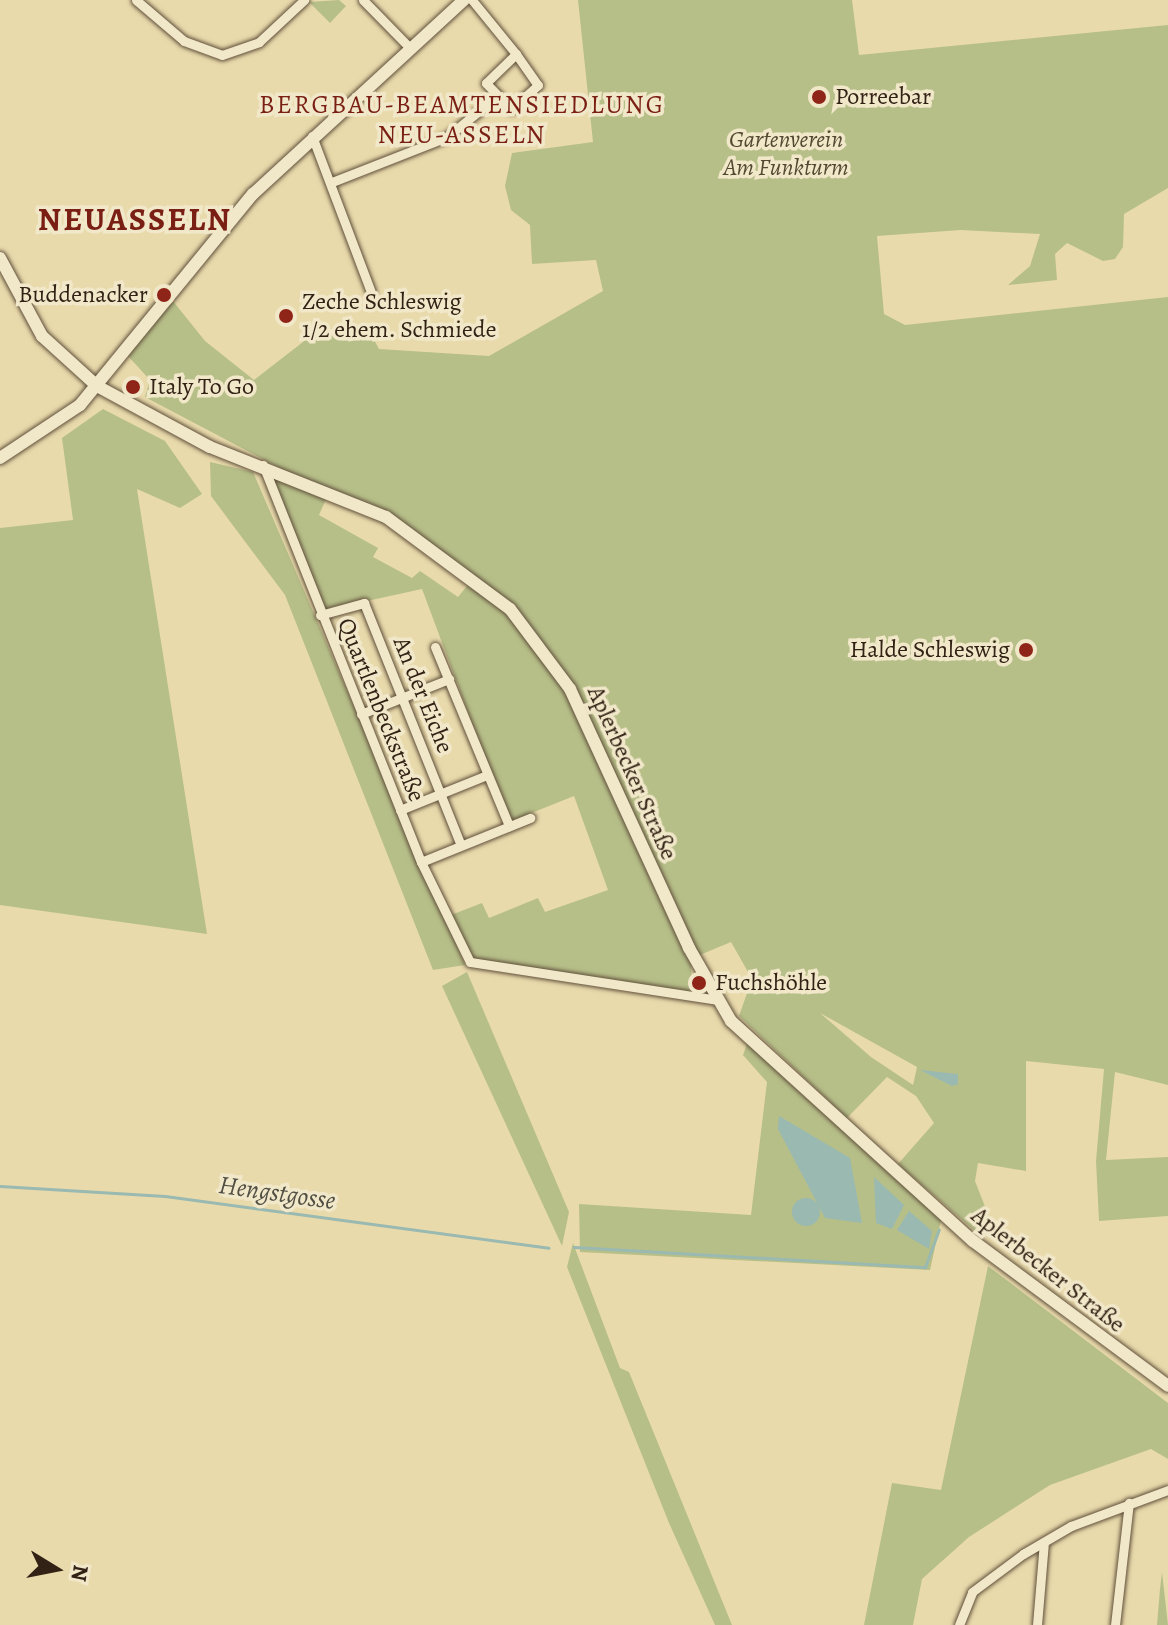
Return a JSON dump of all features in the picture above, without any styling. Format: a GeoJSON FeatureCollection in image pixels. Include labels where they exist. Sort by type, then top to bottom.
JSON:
{"type":"FeatureCollection","features":[{"type":"Feature","properties":{"kind":"main road"},"geometry":{"type":"LineString","coordinates":[[0,458],[66,419],[97,386],[216,234],[312,136],[464,0]]}},
{"type":"Feature","properties":{"kind":"main road","name":"Aplerbecker Straße"},"geometry":{"type":"LineString","coordinates":[[0,258],[42,336],[97,386],[210,447],[263,465],[416,534],[481,583],[542,644],[570,689],[717,1000],[743,1034],[973,1241],[1168,1386]]}},
{"type":"Feature","properties":{"kind":"street"},"geometry":{"type":"LineString","coordinates":[[136,0],[184,41],[222,55],[259,42],[304,0]]}},
{"type":"Feature","properties":{"kind":"street"},"geometry":{"type":"LineString","coordinates":[[363,0],[409,47]]}},
{"type":"Feature","properties":{"kind":"street"},"geometry":{"type":"LineString","coordinates":[[472,0],[516,54],[538,87],[511,109],[496,97],[486,80],[516,54]]}},
{"type":"Feature","properties":{"kind":"street"},"geometry":{"type":"LineString","coordinates":[[332,182],[447,137],[496,97]]}},
{"type":"Feature","properties":{"kind":"street"},"geometry":{"type":"LineString","coordinates":[[312,136],[332,182],[371,292]]}},
{"type":"Feature","properties":{"kind":"street","name":"Quartlenbeckstraße"},"geometry":{"type":"LineString","coordinates":[[263,465],[320,615],[421,862],[475,966],[717,1000]]}},
{"type":"Feature","properties":{"kind":"street","name":"An der Eiche"},"geometry":{"type":"LineString","coordinates":[[320,615],[364,603],[461,845]]}},
{"type":"Feature","properties":{"kind":"street"},"geometry":{"type":"LineString","coordinates":[[435,647],[509,826]]}},
{"type":"Feature","properties":{"kind":"street"},"geometry":{"type":"LineString","coordinates":[[361,714],[449,679]]}},
{"type":"Feature","properties":{"kind":"street"},"geometry":{"type":"LineString","coordinates":[[400,810],[487,775]]}},
{"type":"Feature","properties":{"kind":"street"},"geometry":{"type":"LineString","coordinates":[[421,862],[530,818]]}},
{"type":"Feature","properties":{"kind":"street"},"geometry":{"type":"LineString","coordinates":[[959,1625],[972,1592],[1044,1542],[1129,1503],[1168,1490]]}},
{"type":"Feature","properties":{"kind":"street"},"geometry":{"type":"LineString","coordinates":[[1115,1625],[1129,1503]]}},
{"type":"Feature","properties":{"kind":"street"},"geometry":{"type":"LineString","coordinates":[[1037,1625],[1044,1542]]}},
{"type":"Feature","properties":{"kind":"green space"},"geometry":{"type":"Polygon","coordinates":[[[339,0],[346,6],[330,23],[309,2],[339,0]]]}},
{"type":"Feature","properties":{"kind":"green space","name":"Gartenverein Am Funkturm"},"geometry":{"type":"Polygon","coordinates":[[[578,0],[852,0],[859,55],[1168,25],[1168,188],[1124,214],[1123,247],[1115,259],[1103,261],[1067,243],[1055,254],[1057,280],[1008,285],[1030,266],[1040,234],[961,230],[877,236],[884,314],[905,325],[1168,297],[1168,1085],[1115,1072],[1106,1160],[1168,1157],[1168,1216],[1099,1221],[1096,1161],[1104,1069],[1026,1061],[1026,1171],[978,1163],[975,1181],[993,1227],[1004,1228],[1001,1244],[975,1231],[898,1164],[934,1123],[916,1096],[887,1077],[847,1118],[739,1016],[752,979],[731,942],[695,957],[553,657],[452,559],[145,397],[150,380],[128,356],[173,301],[205,341],[254,380],[312,335],[366,325],[379,349],[489,356],[603,291],[596,260],[532,264],[530,225],[511,210],[505,186],[512,153],[593,142],[578,0]],[[820,1013],[871,1057],[913,1085],[917,1067],[820,1013]]]}},
{"type":"Feature","properties":{"kind":"green space"},"geometry":{"type":"Polygon","coordinates":[[[103,409],[165,441],[202,494],[180,508],[137,489],[207,934],[0,905],[0,528],[73,520],[62,438],[103,409]]]}},
{"type":"Feature","properties":{"kind":"green space"},"geometry":{"type":"Polygon","coordinates":[[[210,462],[253,472],[465,965],[433,970],[285,595],[211,496],[210,462]]]}},
{"type":"Feature","properties":{"kind":"green space"},"geometry":{"type":"Polygon","coordinates":[[[266,475],[328,495],[319,515],[378,548],[373,557],[412,578],[420,571],[458,597],[471,581],[508,614],[570,698],[691,958],[692,992],[472,960],[451,915],[482,903],[489,918],[538,898],[545,912],[608,890],[574,796],[509,822],[422,589],[321,611],[266,475]]]}},
{"type":"Feature","properties":{"kind":"green space"},"geometry":{"type":"Polygon","coordinates":[[[467,972],[569,1212],[562,1246],[442,986],[467,972]]]}},
{"type":"Feature","properties":{"kind":"green space"},"geometry":{"type":"Polygon","coordinates":[[[748,1041],[941,1220],[930,1270],[580,1252],[579,1204],[751,1215],[767,1082],[743,1055],[748,1041]]]}},
{"type":"Feature","properties":{"kind":"green space"},"geometry":{"type":"Polygon","coordinates":[[[573,1243],[620,1368],[629,1372],[732,1625],[715,1625],[669,1523],[567,1267],[573,1243]]]}},
{"type":"Feature","properties":{"kind":"green space"},"geometry":{"type":"Polygon","coordinates":[[[988,1266],[1168,1403],[1168,1459],[1151,1449],[1050,1485],[969,1537],[922,1579],[913,1625],[864,1625],[892,1483],[941,1490],[988,1266]]]}},
{"type":"Feature","properties":{"kind":"green space"},"geometry":{"type":"Polygon","coordinates":[[[1162,1572],[1168,1625],[1157,1625],[1162,1572]]]}},
{"type":"Feature","properties":{"kind":"water"},"geometry":{"type":"Polygon","coordinates":[[[920,1070],[958,1074],[958,1084],[952,1086],[920,1070]]]}},
{"type":"Feature","properties":{"kind":"water"},"geometry":{"type":"Polygon","coordinates":[[[779,1116],[850,1158],[862,1223],[825,1218],[778,1129],[779,1116]]]}},
{"type":"Feature","properties":{"kind":"water"},"geometry":{"type":"Polygon","coordinates":[[[874,1177],[904,1205],[892,1229],[876,1223],[874,1177]]]}},
{"type":"Feature","properties":{"kind":"water"},"geometry":{"type":"Polygon","coordinates":[[[806,1198],[816,1202],[820,1212],[816,1222],[806,1226],[796,1222],[792,1212],[796,1202],[806,1198]]]}},
{"type":"Feature","properties":{"kind":"water"},"geometry":{"type":"Polygon","coordinates":[[[909,1211],[932,1231],[929,1249],[897,1230],[909,1211]]]}},
{"type":"Feature","properties":{"kind":"waterway","name":"Hengstgosse"},"geometry":{"type":"LineString","coordinates":[[0,1186],[165,1196],[548,1248]]}},
{"type":"Feature","properties":{"kind":"waterway","name":"Hengstgosse"},"geometry":{"type":"LineString","coordinates":[[574,1247],[925,1267],[939,1229]]}},
{"type":"Feature","properties":{"kind":"place","name":"Porreebar"},"geometry":{"type":"Point","coordinates":[819,97]}},
{"type":"Feature","properties":{"kind":"place","name":"Buddenacker"},"geometry":{"type":"Point","coordinates":[164,295]}},
{"type":"Feature","properties":{"kind":"place","name":"Zeche Schleswig 1/2 ehem. Schmiede"},"geometry":{"type":"Point","coordinates":[286,316]}},
{"type":"Feature","properties":{"kind":"place","name":"Italy To Go"},"geometry":{"type":"Point","coordinates":[133,387]}},
{"type":"Feature","properties":{"kind":"place","name":"Halde Schleswig"},"geometry":{"type":"Point","coordinates":[1026,650]}},
{"type":"Feature","properties":{"kind":"place","name":"Fuchshöhle"},"geometry":{"type":"Point","coordinates":[699,983]}},
{"type":"Feature","properties":{"kind":"district","name":"BERGBAU-BEAMTENSIEDLUNG NEU-ASSELN"},"geometry":{"type":"Point","coordinates":[462,120]}},
{"type":"Feature","properties":{"kind":"district","name":"NEUASSELN"},"geometry":{"type":"Point","coordinates":[135,219]}}]}
